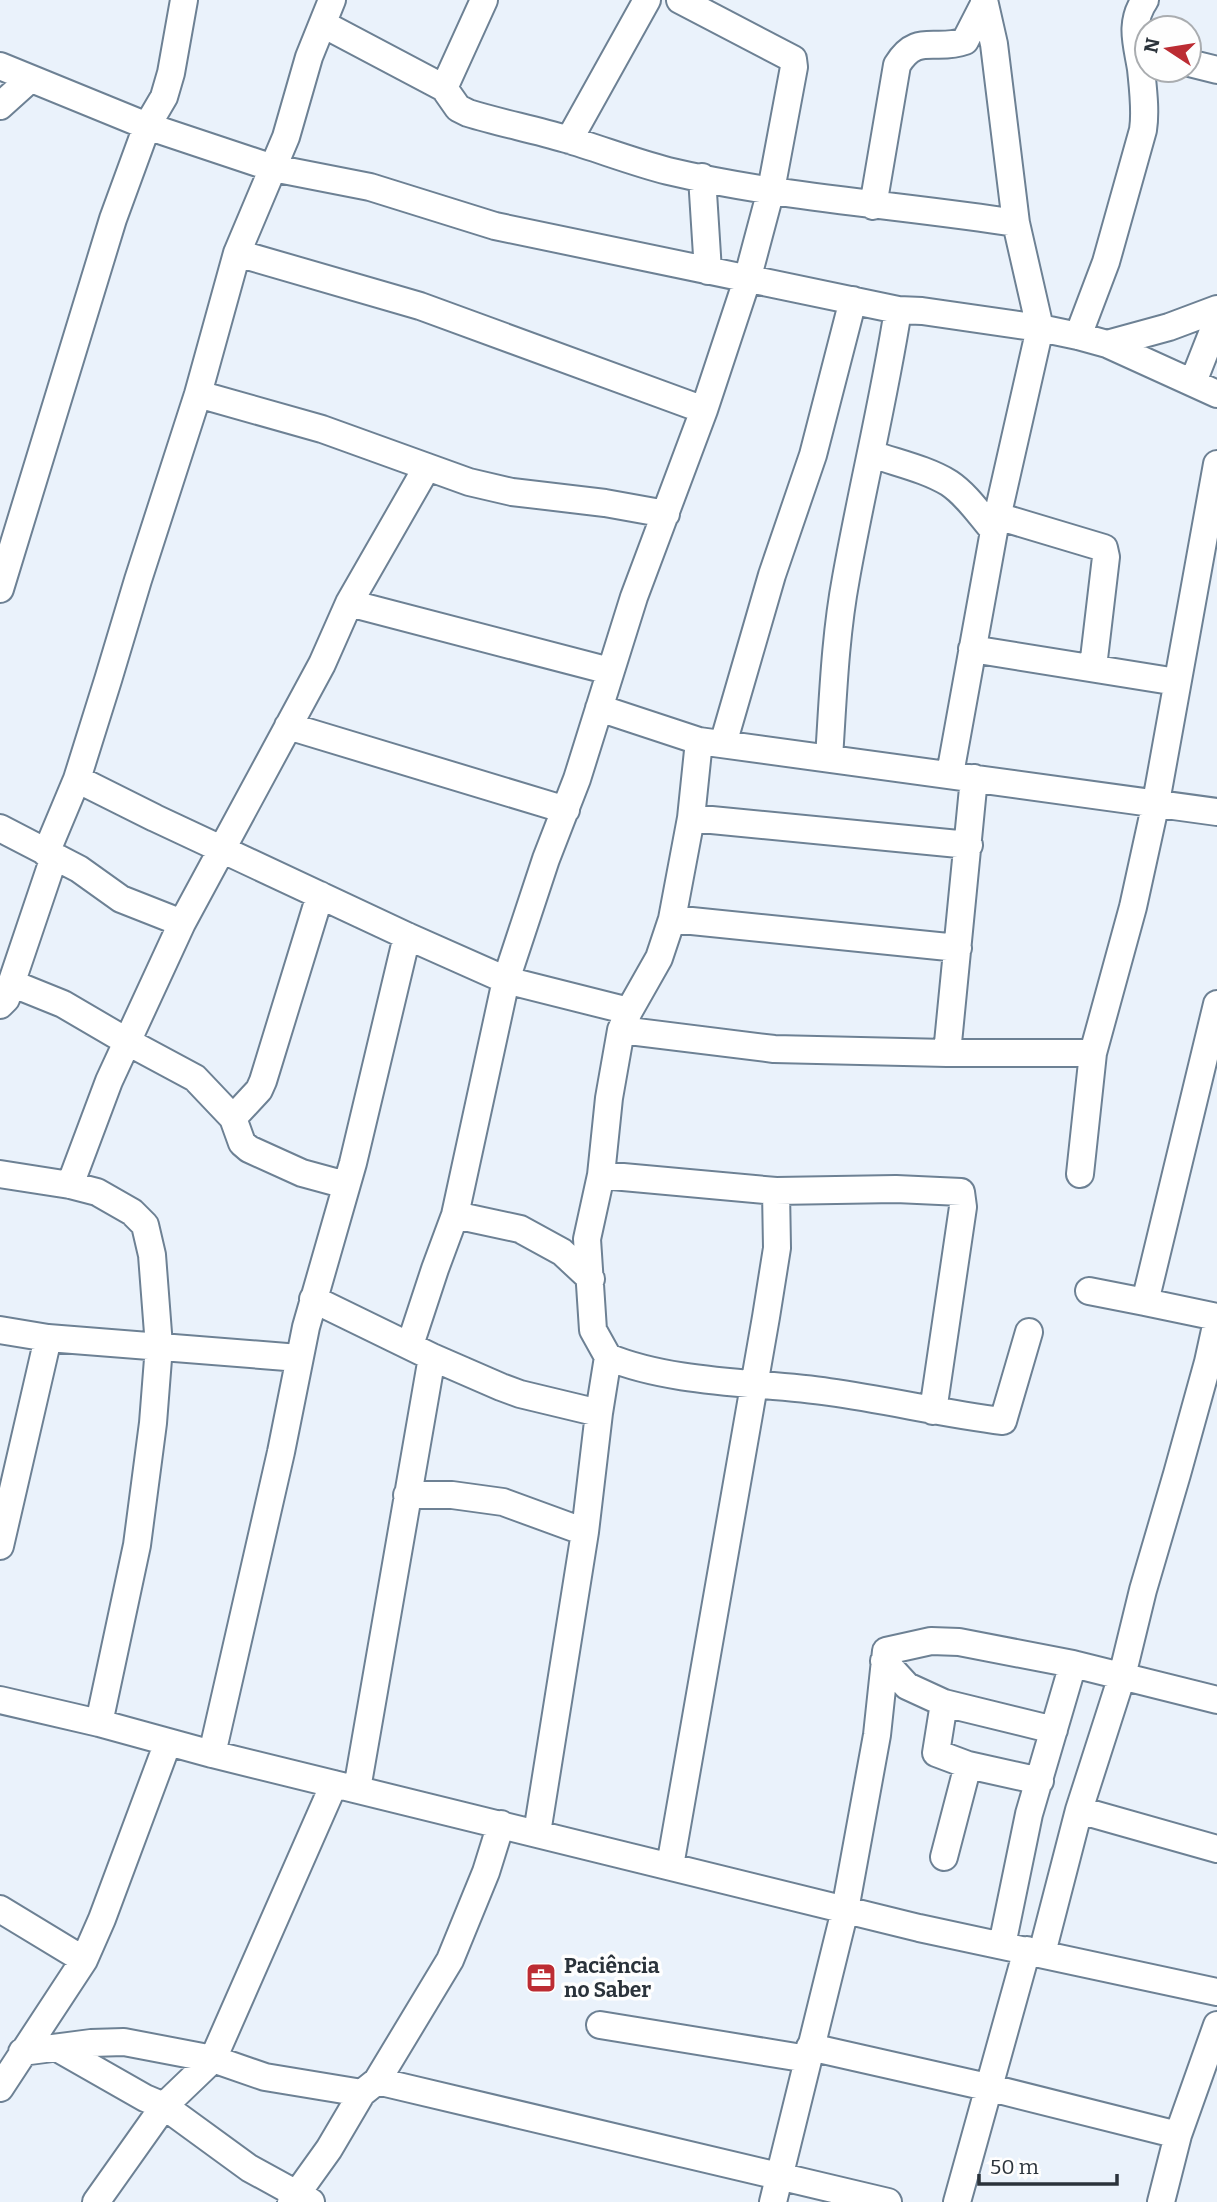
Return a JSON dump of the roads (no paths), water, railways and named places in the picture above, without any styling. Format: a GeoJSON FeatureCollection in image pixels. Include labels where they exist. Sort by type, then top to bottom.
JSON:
{"type":"FeatureCollection","features":[{"type":"Feature","properties":{"kind":"street"},"geometry":{"type":"LineString","coordinates":[[0,589],[113,219],[147,127],[172,73],[184,0]]}},
{"type":"Feature","properties":{"kind":"street"},"geometry":{"type":"LineString","coordinates":[[444,88],[484,0]]}},
{"type":"Feature","properties":{"kind":"street"},"geometry":{"type":"LineString","coordinates":[[569,140],[646,0]]}},
{"type":"Feature","properties":{"kind":"street"},"geometry":{"type":"LineString","coordinates":[[96,2202],[164,2106],[213,2059],[346,1786],[408,1495],[421,1351],[438,1259],[455,1215],[506,980],[545,859],[578,779],[634,597],[704,410],[747,280],[771,190],[794,67],[793,59],[680,0]]}},
{"type":"Feature","properties":{"kind":"street"},"geometry":{"type":"LineString","coordinates":[[873,206],[897,65],[903,54],[917,45],[946,45],[965,41],[984,2]]}},
{"type":"Feature","properties":{"kind":"street"},"geometry":{"type":"LineString","coordinates":[[947,1053],[969,845],[962,776],[972,649],[995,524],[1040,328],[1016,223],[994,44],[984,2]]}},
{"type":"Feature","properties":{"kind":"street"},"geometry":{"type":"LineString","coordinates":[[346,1185],[302,1173],[249,1149],[242,1143],[233,1118],[195,1078],[64,1004],[6,994],[198,394],[237,253],[286,137],[309,57],[328,12],[444,88],[458,108],[468,113],[569,140],[637,162],[702,177],[873,206],[1016,223]]}},
{"type":"Feature","properties":{"kind":"street"},"geometry":{"type":"LineString","coordinates":[[0,66],[147,127],[273,168],[370,187],[495,226],[747,280],[898,310],[1040,328],[1078,336],[1107,344],[1217,394]]}},
{"type":"Feature","properties":{"kind":"street"},"geometry":{"type":"LineString","coordinates":[[0,106],[30,79]]}},
{"type":"Feature","properties":{"kind":"street"},"geometry":{"type":"LineString","coordinates":[[1078,336],[1106,262],[1143,130],[1145,118],[1142,84]]}},
{"type":"Feature","properties":{"kind":"street"},"geometry":{"type":"LineString","coordinates":[[702,177],[708,271]]}},
{"type":"Feature","properties":{"kind":"street"},"geometry":{"type":"LineString","coordinates":[[237,253],[419,306],[704,410]]}},
{"type":"Feature","properties":{"kind":"street"},"geometry":{"type":"LineString","coordinates":[[537,1833],[585,1532],[608,1357],[593,1330],[587,1239],[601,1175],[609,1098],[625,1021],[659,958],[672,919],[691,818],[711,742],[813,455],[853,300]]}},
{"type":"Feature","properties":{"kind":"street"},"geometry":{"type":"LineString","coordinates":[[1107,344],[1169,327],[1217,309]]}},
{"type":"Feature","properties":{"kind":"street"},"geometry":{"type":"LineString","coordinates":[[829,758],[839,628],[846,578],[887,386],[898,310]]}},
{"type":"Feature","properties":{"kind":"street"},"geometry":{"type":"LineString","coordinates":[[1193,382],[1217,321]]}},
{"type":"Feature","properties":{"kind":"street"},"geometry":{"type":"LineString","coordinates":[[198,394],[322,429],[469,482],[512,492],[605,503],[666,514]]}},
{"type":"Feature","properties":{"kind":"street"},"geometry":{"type":"LineString","coordinates":[[872,454],[950,484],[995,524],[1104,548],[1106,557],[1093,667]]}},
{"type":"Feature","properties":{"kind":"street"},"geometry":{"type":"LineString","coordinates":[[1080,1174],[1093,1053],[1130,919],[1156,802],[1217,464]]}},
{"type":"Feature","properties":{"kind":"street"},"geometry":{"type":"LineString","coordinates":[[70,1185],[109,1081],[182,923],[322,664],[349,603],[427,467]]}},
{"type":"Feature","properties":{"kind":"street"},"geometry":{"type":"LineString","coordinates":[[349,603],[610,671]]}},
{"type":"Feature","properties":{"kind":"street"},"geometry":{"type":"LineString","coordinates":[[972,649],[1177,682]]}},
{"type":"Feature","properties":{"kind":"street"},"geometry":{"type":"LineString","coordinates":[[599,708],[711,742],[1217,811]]}},
{"type":"Feature","properties":{"kind":"street"},"geometry":{"type":"LineString","coordinates":[[288,726],[566,810]]}},
{"type":"Feature","properties":{"kind":"street"},"geometry":{"type":"LineString","coordinates":[[77,779],[407,936],[506,980],[625,1021],[774,1049],[1093,1053]]}},
{"type":"Feature","properties":{"kind":"street"},"geometry":{"type":"LineString","coordinates":[[691,818],[969,845]]}},
{"type":"Feature","properties":{"kind":"street"},"geometry":{"type":"LineString","coordinates":[[0,828],[79,869],[121,899],[182,923]]}},
{"type":"Feature","properties":{"kind":"street"},"geometry":{"type":"LineString","coordinates":[[233,1118],[259,1090],[263,1081],[320,895]]}},
{"type":"Feature","properties":{"kind":"street"},"geometry":{"type":"LineString","coordinates":[[672,919],[958,948]]}},
{"type":"Feature","properties":{"kind":"street"},"geometry":{"type":"LineString","coordinates":[[212,1754],[313,1299],[346,1185],[407,936]]}},
{"type":"Feature","properties":{"kind":"street"},"geometry":{"type":"LineString","coordinates":[[1144,1302],[1217,1004]]}},
{"type":"Feature","properties":{"kind":"street"},"geometry":{"type":"LineString","coordinates":[[0,1174],[97,1192],[132,1212],[145,1225],[152,1255],[159,1346],[153,1423],[137,1545],[99,1723]]}},
{"type":"Feature","properties":{"kind":"street"},"geometry":{"type":"LineString","coordinates":[[601,1175],[776,1191],[896,1189],[961,1192],[963,1207],[933,1411]]}},
{"type":"Feature","properties":{"kind":"street"},"geometry":{"type":"LineString","coordinates":[[670,1866],[777,1248],[776,1191]]}},
{"type":"Feature","properties":{"kind":"street"},"geometry":{"type":"LineString","coordinates":[[455,1215],[520,1229],[562,1252],[591,1279]]}},
{"type":"Feature","properties":{"kind":"street"},"geometry":{"type":"LineString","coordinates":[[957,2202],[1023,1949],[1079,1810],[1122,1676],[1217,1319],[1089,1291]]}},
{"type":"Feature","properties":{"kind":"street"},"geometry":{"type":"LineString","coordinates":[[313,1299],[421,1351],[520,1394],[599,1413]]}},
{"type":"Feature","properties":{"kind":"street"},"geometry":{"type":"LineString","coordinates":[[0,1330],[48,1338],[299,1358]]}},
{"type":"Feature","properties":{"kind":"street"},"geometry":{"type":"LineString","coordinates":[[608,1357],[644,1370],[831,1392],[1003,1421],[1029,1332]]}},
{"type":"Feature","properties":{"kind":"street"},"geometry":{"type":"LineString","coordinates":[[0,1546],[48,1338]]}},
{"type":"Feature","properties":{"kind":"street"},"geometry":{"type":"LineString","coordinates":[[408,1495],[452,1495],[503,1502],[585,1532]]}},
{"type":"Feature","properties":{"kind":"street"},"geometry":{"type":"LineString","coordinates":[[775,2190],[845,1910],[877,1735],[886,1651],[931,1641],[960,1642],[1073,1664],[1217,1700]]}},
{"type":"Feature","properties":{"kind":"street"},"geometry":{"type":"LineString","coordinates":[[884,1661],[906,1686],[944,1703],[1054,1730]]}},
{"type":"Feature","properties":{"kind":"street"},"geometry":{"type":"LineString","coordinates":[[1023,1949],[1029,1814],[1073,1664]]}},
{"type":"Feature","properties":{"kind":"street"},"geometry":{"type":"LineString","coordinates":[[0,1700],[845,1910],[1217,1992]]}},
{"type":"Feature","properties":{"kind":"street"},"geometry":{"type":"LineString","coordinates":[[944,1703],[936,1753],[968,1765],[1040,1781]]}},
{"type":"Feature","properties":{"kind":"street"},"geometry":{"type":"LineString","coordinates":[[8,2069],[84,1960],[168,1742]]}},
{"type":"Feature","properties":{"kind":"street"},"geometry":{"type":"LineString","coordinates":[[944,1857],[968,1765]]}},
{"type":"Feature","properties":{"kind":"street"},"geometry":{"type":"LineString","coordinates":[[1079,1810],[1217,1849]]}},
{"type":"Feature","properties":{"kind":"street"},"geometry":{"type":"LineString","coordinates":[[59,2049],[164,2106],[249,2168],[299,2200],[450,1961],[486,1872],[501,1824]]}},
{"type":"Feature","properties":{"kind":"street"},"geometry":{"type":"LineString","coordinates":[[0,1909],[84,1960]]}},
{"type":"Feature","properties":{"kind":"street"},"geometry":{"type":"LineString","coordinates":[[600,2025],[809,2053],[987,2087],[1178,2135]]}},
{"type":"Feature","properties":{"kind":"street"},"geometry":{"type":"LineString","coordinates":[[1161,2202],[1178,2135],[1217,2025]]}},
{"type":"Feature","properties":{"kind":"street"},"geometry":{"type":"LineString","coordinates":[[8,2069],[59,2049],[91,2043],[124,2042],[213,2059],[265,2077],[370,2087],[775,2190],[888,2202]]}},
{"type":"Feature","properties":{"kind":"place","name":"Paciência no Saber"},"geometry":{"type":"Point","coordinates":[541,1978]}}]}
